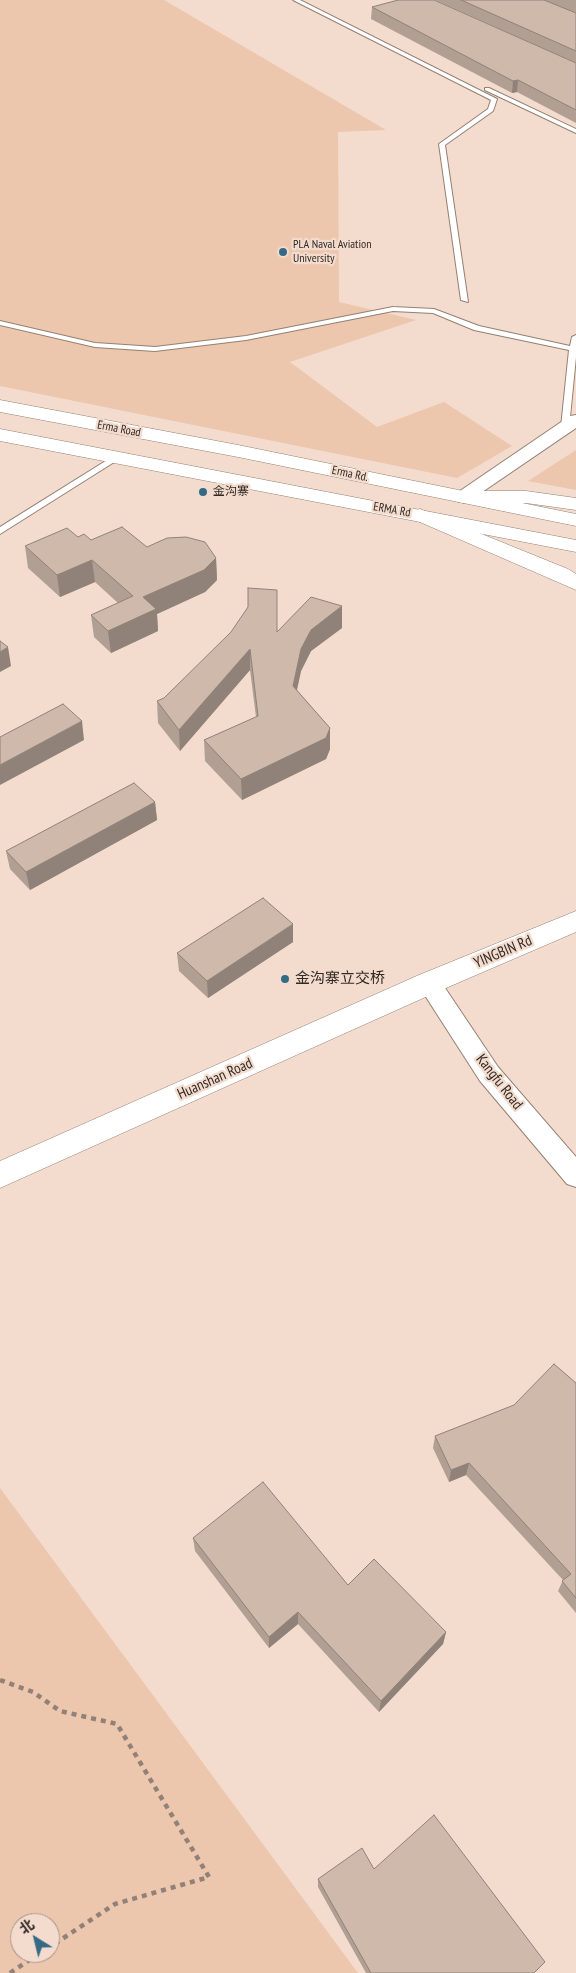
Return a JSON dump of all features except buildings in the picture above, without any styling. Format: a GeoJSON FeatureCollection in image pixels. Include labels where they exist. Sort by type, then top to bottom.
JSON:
{"type":"FeatureCollection","features":[{"type":"Feature","properties":{"kind":"main road","name":"Erma Road"},"geometry":{"type":"LineString","coordinates":[[0,406],[238,451],[463,497]]}},
{"type":"Feature","properties":{"kind":"main road"},"geometry":{"type":"LineString","coordinates":[[0,436],[420,515],[560,574],[576,583]]}},
{"type":"Feature","properties":{"kind":"main road"},"geometry":{"type":"LineString","coordinates":[[463,497],[526,497],[576,504]]}},
{"type":"Feature","properties":{"kind":"main road"},"geometry":{"type":"LineString","coordinates":[[463,497],[576,520]]}},
{"type":"Feature","properties":{"kind":"main road","name":"ERMA Rd"},"geometry":{"type":"LineString","coordinates":[[420,515],[576,546]]}},
{"type":"Feature","properties":{"kind":"main road"},"geometry":{"type":"LineString","coordinates":[[506,950],[576,903]]}},
{"type":"Feature","properties":{"kind":"main road","name":"YINGBIN Rd"},"geometry":{"type":"LineString","coordinates":[[429,983],[576,921]]}},
{"type":"Feature","properties":{"kind":"main road","name":"Huanshan Road"},"geometry":{"type":"LineString","coordinates":[[0,1175],[429,983]]}},
{"type":"Feature","properties":{"kind":"street"},"geometry":{"type":"LineString","coordinates":[[463,497],[571,424]]}},
{"type":"Feature","properties":{"kind":"street","name":"Kangfu Road"},"geometry":{"type":"LineString","coordinates":[[429,983],[489,1074],[576,1176]]}},
{"type":"Feature","properties":{"kind":"lane"},"geometry":{"type":"LineString","coordinates":[[296,0],[494,99],[491,110],[442,144],[465,300]]}},
{"type":"Feature","properties":{"kind":"lane"},"geometry":{"type":"LineString","coordinates":[[306,0],[432,63],[576,131]]}},
{"type":"Feature","properties":{"kind":"lane"},"geometry":{"type":"LineString","coordinates":[[0,323],[94,345],[155,348],[246,338],[393,310],[434,311],[477,328],[572,349]]}},
{"type":"Feature","properties":{"kind":"lane"},"geometry":{"type":"LineString","coordinates":[[571,424],[572,349],[576,337]]}},
{"type":"Feature","properties":{"kind":"lane"},"geometry":{"type":"LineString","coordinates":[[0,531],[115,459]]}},
{"type":"Feature","properties":{"kind":"path"},"geometry":{"type":"LineString","coordinates":[[0,1680],[32,1692],[60,1711],[116,1724],[209,1877],[115,1904],[60,1940]]}},
{"type":"Feature","properties":{"kind":"path"},"geometry":{"type":"LineString","coordinates":[[10,1973],[25,1963]]}},
{"type":"Feature","properties":{"kind":"shaded area","name":"PLA Naval Aviation University"},"geometry":{"type":"Polygon","coordinates":[[[0,0],[164,0],[386,130],[338,132],[339,302],[416,320],[290,362],[377,427],[444,402],[512,446],[457,478],[0,386],[0,0]]]}},
{"type":"Feature","properties":{"kind":"shaded area"},"geometry":{"type":"Polygon","coordinates":[[[576,450],[576,490],[528,481],[576,450]]]}},
{"type":"Feature","properties":{"kind":"shaded area"},"geometry":{"type":"Polygon","coordinates":[[[0,1488],[358,1973],[0,1973],[0,1488]]]}},
{"type":"Feature","properties":{"kind":"place","name":"PLA Naval Aviation University"},"geometry":{"type":"Point","coordinates":[283,252]}},
{"type":"Feature","properties":{"kind":"place","name":"金沟寨"},"geometry":{"type":"Point","coordinates":[203,492]}},
{"type":"Feature","properties":{"kind":"place","name":"金沟寨立交桥"},"geometry":{"type":"Point","coordinates":[285,979]}}]}
